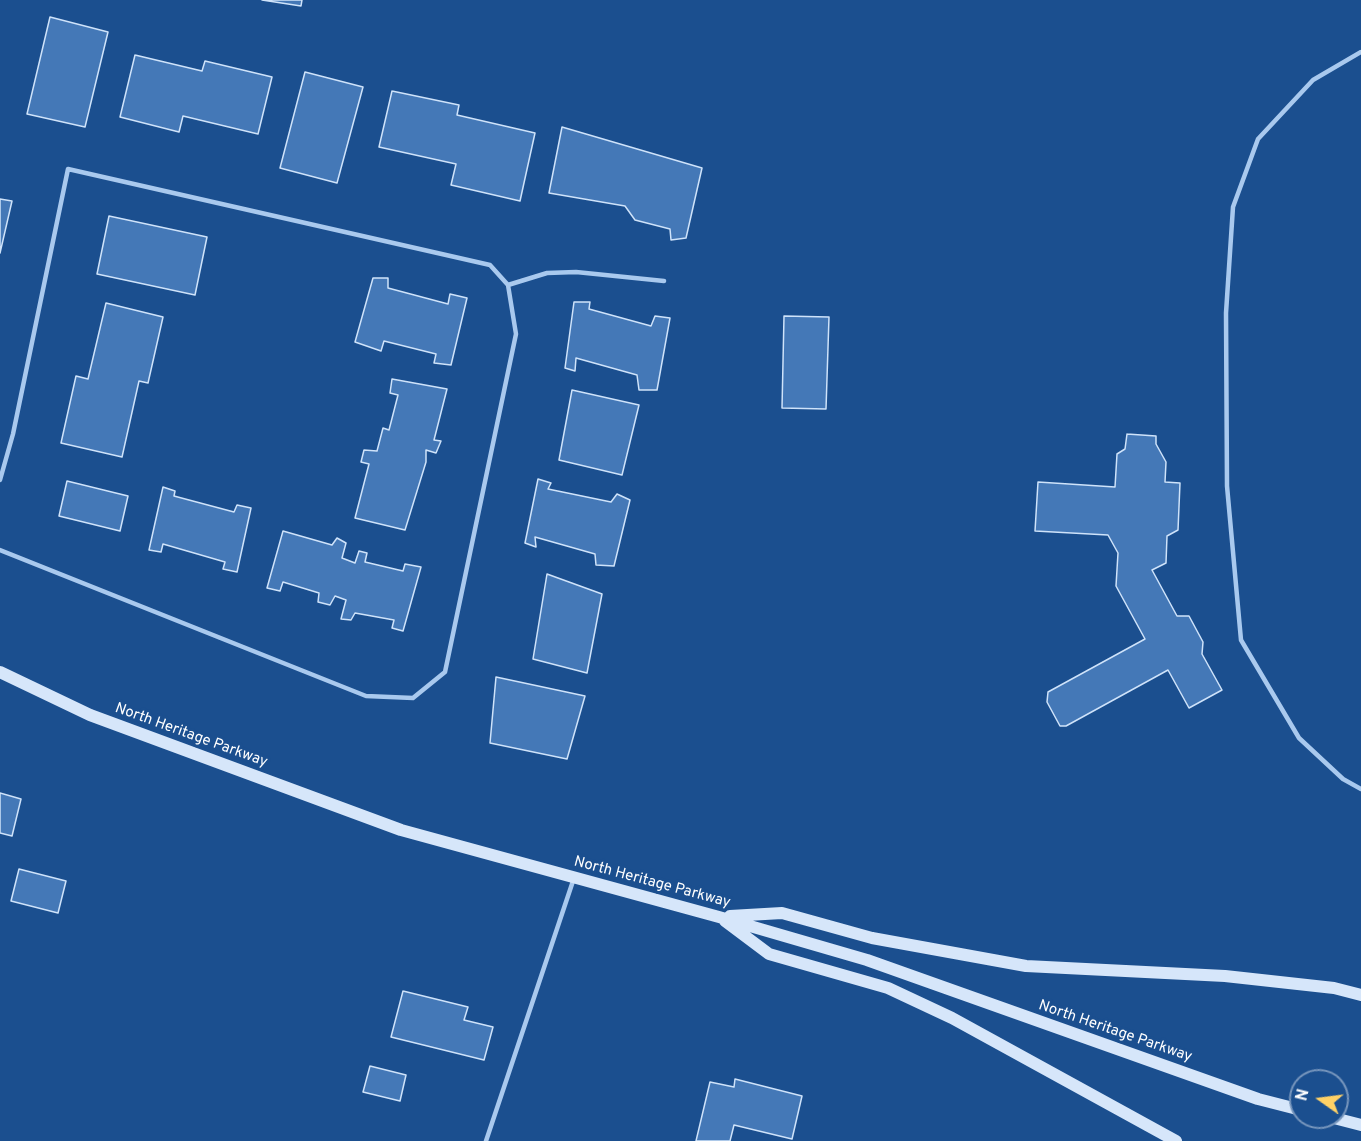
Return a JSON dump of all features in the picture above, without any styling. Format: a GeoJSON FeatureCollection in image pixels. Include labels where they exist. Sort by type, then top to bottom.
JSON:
{"type":"FeatureCollection","features":[{"type":"Feature","properties":{"kind":"main road","name":"North Heritage Parkway"},"geometry":{"type":"LineString","coordinates":[[0,672],[90,714],[402,830],[867,960],[1258,1099],[1289,1107]]}},
{"type":"Feature","properties":{"kind":"main road"},"geometry":{"type":"LineString","coordinates":[[719,917],[782,913],[872,938],[1026,966],[1226,976],[1334,988],[1361,995]]}},
{"type":"Feature","properties":{"kind":"main road"},"geometry":{"type":"LineString","coordinates":[[719,917],[769,954],[888,988],[952,1018],[1176,1141]]}},
{"type":"Feature","properties":{"kind":"lane"},"geometry":{"type":"LineString","coordinates":[[1361,52],[1313,80],[1258,139],[1233,207],[1226,324],[1227,486],[1241,640],[1299,738],[1343,779],[1361,789]]}},
{"type":"Feature","properties":{"kind":"lane"},"geometry":{"type":"LineString","coordinates":[[0,480],[13,434],[68,169],[490,265],[508,285],[516,334],[445,672],[413,699],[366,696],[0,550]]}},
{"type":"Feature","properties":{"kind":"lane"},"geometry":{"type":"LineString","coordinates":[[508,285],[548,273],[567,272],[664,281]]}},
{"type":"Feature","properties":{"kind":"lane"},"geometry":{"type":"LineString","coordinates":[[486,1141],[574,878]]}},
{"type":"Feature","properties":{"kind":"building"},"geometry":{"type":"Polygon","coordinates":[[[262,0],[302,0],[301,6],[262,0]]]}},
{"type":"Feature","properties":{"kind":"building"},"geometry":{"type":"Polygon","coordinates":[[[50,17],[108,32],[85,127],[27,114],[50,17]]]}},
{"type":"Feature","properties":{"kind":"building"},"geometry":{"type":"Polygon","coordinates":[[[135,55],[202,71],[205,61],[272,77],[258,134],[183,116],[179,132],[120,117],[135,55]]]}},
{"type":"Feature","properties":{"kind":"building"},"geometry":{"type":"Polygon","coordinates":[[[305,72],[363,87],[337,183],[280,168],[305,72]]]}},
{"type":"Feature","properties":{"kind":"building"},"geometry":{"type":"Polygon","coordinates":[[[392,91],[459,105],[457,115],[535,133],[520,201],[451,185],[456,164],[379,147],[392,91]]]}},
{"type":"Feature","properties":{"kind":"building"},"geometry":{"type":"Polygon","coordinates":[[[562,127],[702,168],[686,238],[671,240],[670,229],[635,220],[625,206],[549,193],[562,127]]]}},
{"type":"Feature","properties":{"kind":"building"},"geometry":{"type":"Polygon","coordinates":[[[0,199],[12,201],[0,253],[0,199]]]}},
{"type":"Feature","properties":{"kind":"building"},"geometry":{"type":"Polygon","coordinates":[[[109,216],[207,237],[195,295],[97,274],[109,216]]]}},
{"type":"Feature","properties":{"kind":"building"},"geometry":{"type":"Polygon","coordinates":[[[373,278],[388,278],[388,288],[448,304],[450,294],[467,298],[451,365],[434,363],[436,354],[384,341],[381,351],[355,342],[373,278]]]}},
{"type":"Feature","properties":{"kind":"building"},"geometry":{"type":"Polygon","coordinates":[[[574,302],[590,302],[589,309],[651,326],[655,316],[670,318],[657,390],[639,390],[637,375],[576,358],[575,371],[565,368],[574,302]]]}},
{"type":"Feature","properties":{"kind":"building"},"geometry":{"type":"Polygon","coordinates":[[[106,303],[163,317],[148,383],[139,381],[122,457],[61,443],[76,376],[88,379],[106,303]]]}},
{"type":"Feature","properties":{"kind":"building"},"geometry":{"type":"Polygon","coordinates":[[[784,316],[829,317],[826,409],[782,408],[784,316]]]}},
{"type":"Feature","properties":{"kind":"building"},"geometry":{"type":"Polygon","coordinates":[[[392,379],[447,389],[434,440],[441,441],[436,453],[426,450],[426,462],[405,530],[355,518],[369,464],[361,462],[364,450],[377,451],[383,428],[389,430],[398,395],[390,393],[392,379]]]}},
{"type":"Feature","properties":{"kind":"building"},"geometry":{"type":"Polygon","coordinates":[[[572,390],[639,405],[622,475],[559,460],[572,390]]]}},
{"type":"Feature","properties":{"kind":"building"},"geometry":{"type":"Polygon","coordinates":[[[1127,434],[1156,436],[1156,444],[1166,462],[1165,482],[1180,483],[1178,530],[1167,536],[1166,563],[1152,570],[1177,616],[1189,616],[1203,642],[1202,654],[1222,690],[1189,708],[1168,670],[1066,726],[1060,726],[1047,702],[1048,692],[1145,639],[1116,586],[1118,553],[1108,535],[1035,531],[1038,482],[1115,487],[1117,454],[1125,449],[1127,434]]]}},
{"type":"Feature","properties":{"kind":"building"},"geometry":{"type":"Polygon","coordinates":[[[538,479],[551,483],[548,489],[611,502],[617,494],[630,500],[614,566],[596,565],[595,554],[535,537],[536,547],[525,543],[538,479]]]}},
{"type":"Feature","properties":{"kind":"building"},"geometry":{"type":"Polygon","coordinates":[[[67,481],[128,496],[120,531],[59,516],[67,481]]]}},
{"type":"Feature","properties":{"kind":"building"},"geometry":{"type":"Polygon","coordinates":[[[163,487],[175,491],[174,496],[234,512],[237,505],[251,508],[237,572],[223,569],[225,562],[163,544],[161,552],[149,550],[163,487]]]}},
{"type":"Feature","properties":{"kind":"building"},"geometry":{"type":"Polygon","coordinates":[[[283,531],[332,545],[337,538],[346,543],[342,558],[355,563],[359,551],[367,553],[365,562],[403,571],[405,564],[421,567],[403,631],[392,628],[394,620],[355,613],[351,620],[341,619],[346,600],[335,596],[330,605],[318,602],[319,593],[283,582],[280,591],[267,588],[283,531]]]}},
{"type":"Feature","properties":{"kind":"building"},"geometry":{"type":"Polygon","coordinates":[[[547,574],[602,594],[587,673],[533,659],[547,574]]]}},
{"type":"Feature","properties":{"kind":"building"},"geometry":{"type":"Polygon","coordinates":[[[496,677],[585,696],[567,759],[490,743],[496,677]]]}},
{"type":"Feature","properties":{"kind":"building"},"geometry":{"type":"Polygon","coordinates":[[[0,793],[21,799],[12,836],[0,833],[0,793]]]}},
{"type":"Feature","properties":{"kind":"building"},"geometry":{"type":"Polygon","coordinates":[[[19,869],[66,881],[58,913],[11,901],[19,869]]]}},
{"type":"Feature","properties":{"kind":"building"},"geometry":{"type":"Polygon","coordinates":[[[403,991],[468,1007],[464,1020],[493,1027],[484,1060],[391,1037],[403,991]]]}},
{"type":"Feature","properties":{"kind":"building"},"geometry":{"type":"Polygon","coordinates":[[[370,1066],[406,1075],[400,1101],[363,1092],[370,1066]]]}},
{"type":"Feature","properties":{"kind":"building"},"geometry":{"type":"Polygon","coordinates":[[[735,1079],[802,1096],[792,1139],[734,1125],[730,1141],[696,1141],[710,1082],[734,1087],[735,1079]]]}}]}
